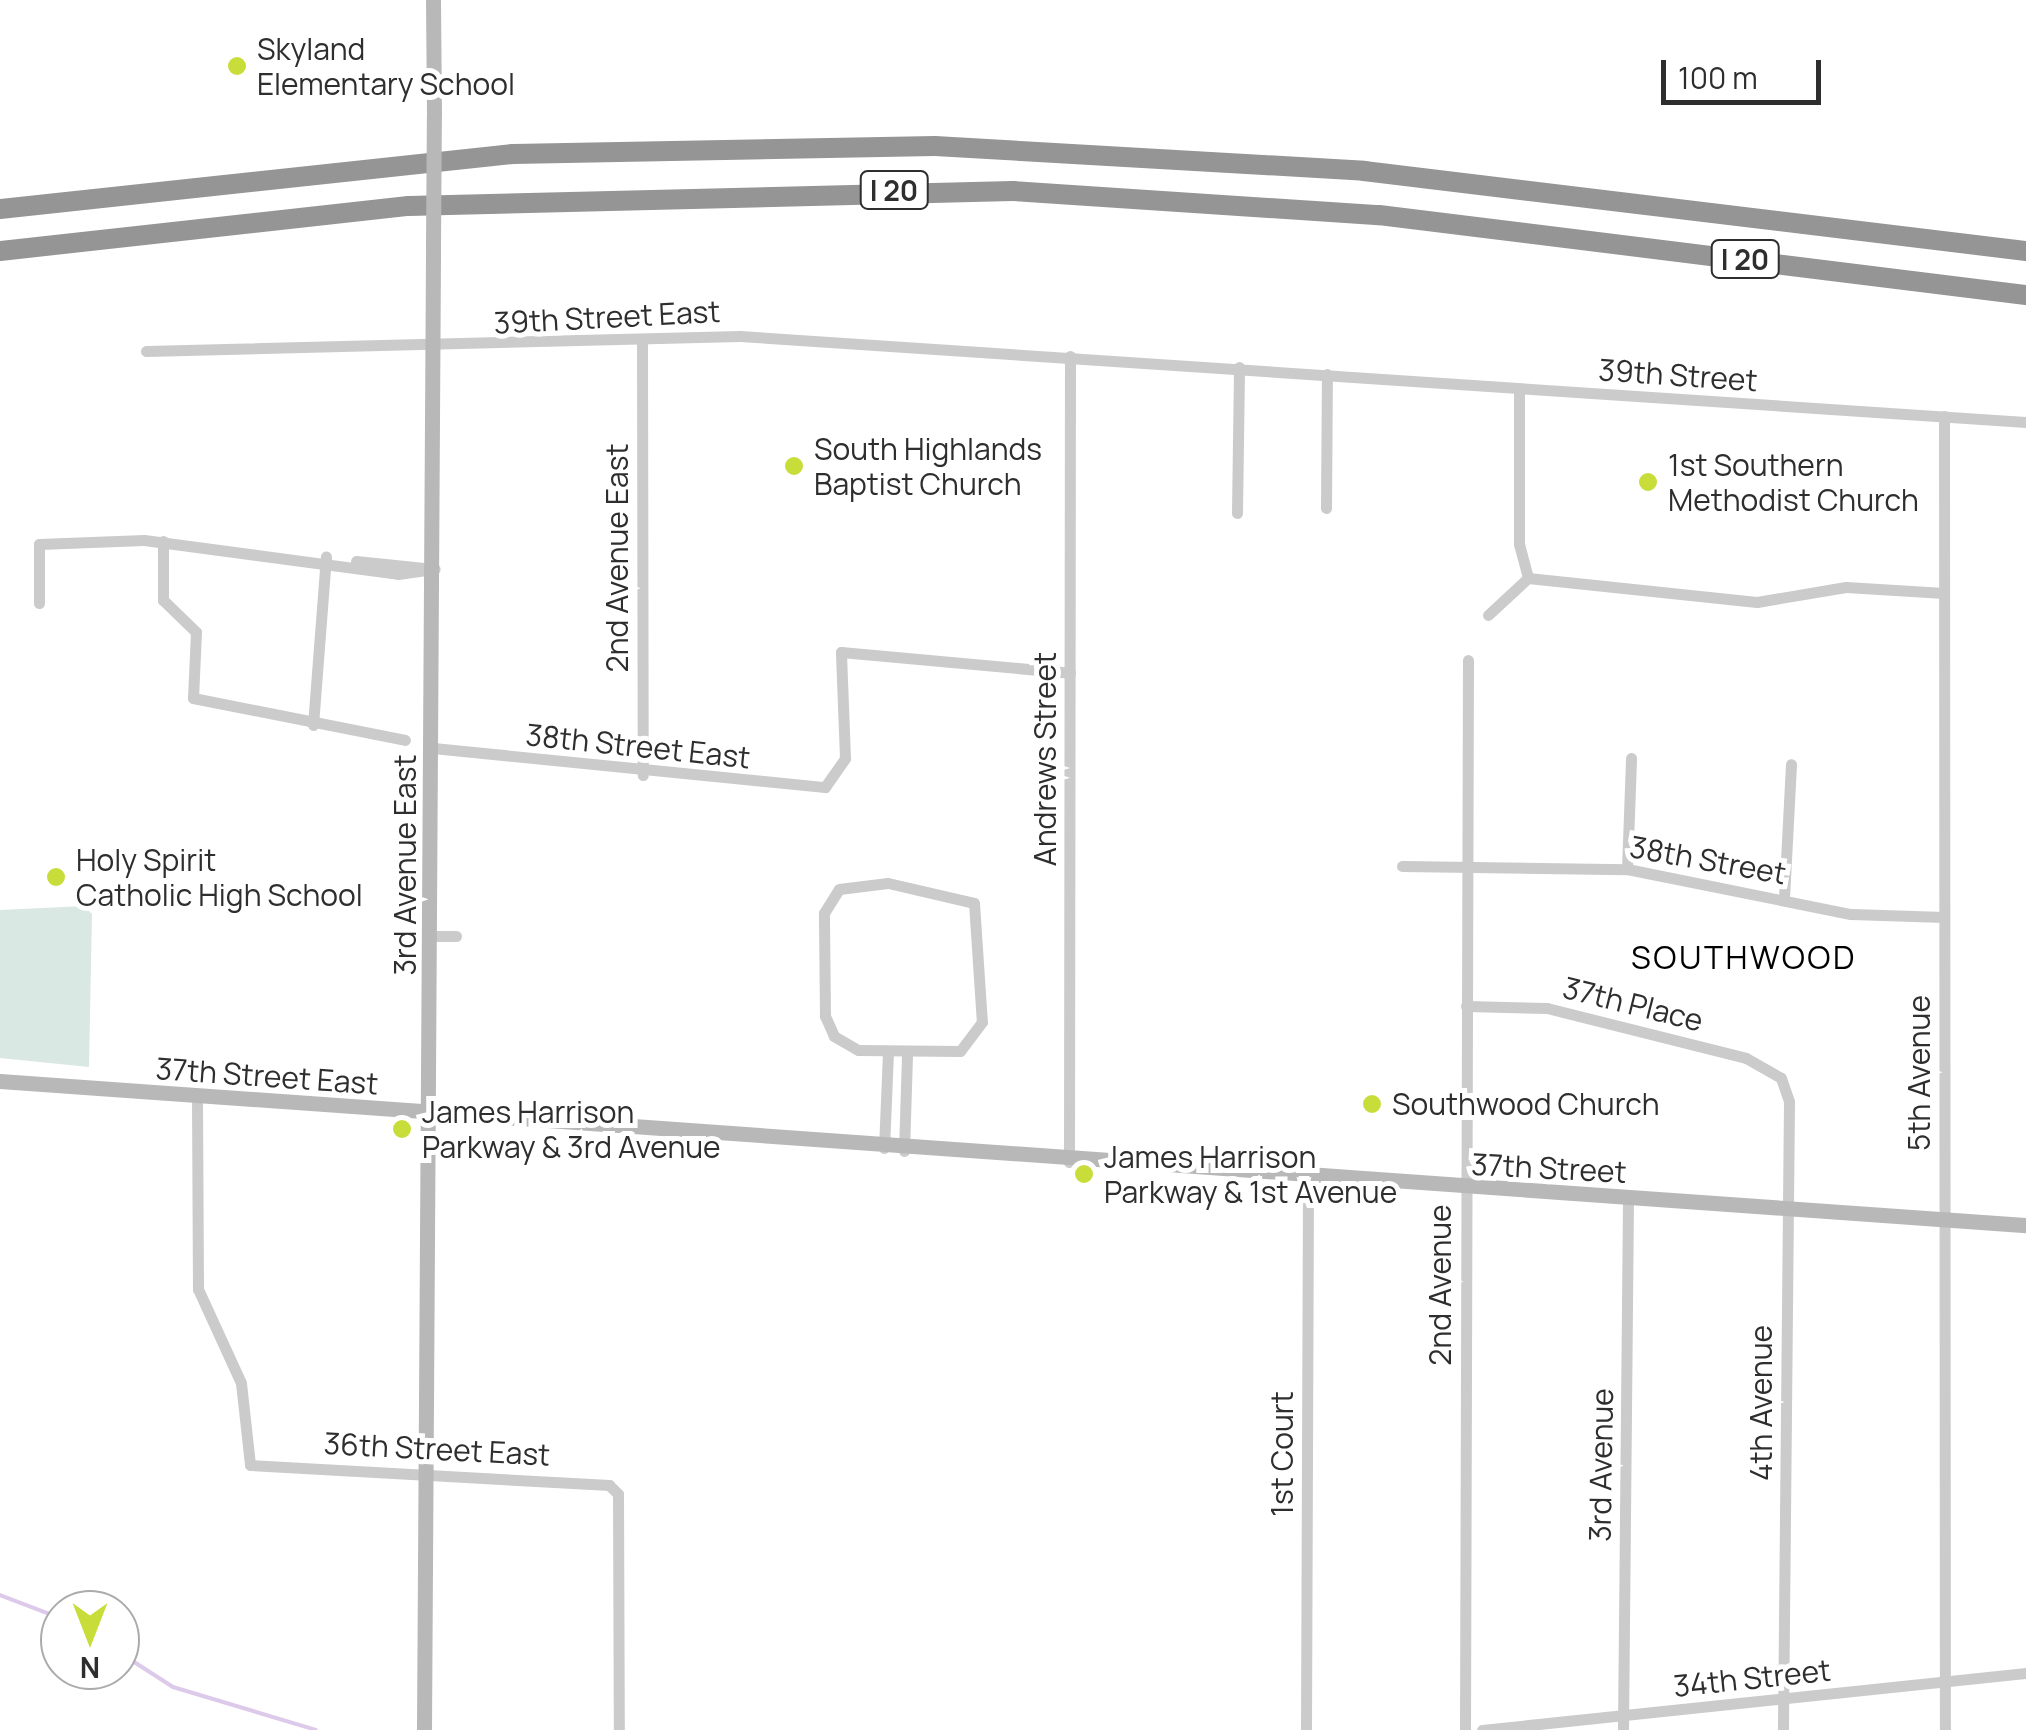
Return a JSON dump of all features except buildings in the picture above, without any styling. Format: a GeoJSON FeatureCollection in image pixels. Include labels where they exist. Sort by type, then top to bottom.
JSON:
{"type":"FeatureCollection","features":[{"type":"Feature","properties":{"kind":"highway","name":"I 20"},"geometry":{"type":"LineString","coordinates":[[0,209],[514,154],[934,146],[1364,170],[2026,250]]}},
{"type":"Feature","properties":{"kind":"highway","name":"I 20"},"geometry":{"type":"LineString","coordinates":[[0,251],[429,205],[1014,190],[1396,216],[2026,294]]}},
{"type":"Feature","properties":{"kind":"street","name":"3rd Avenue East"},"geometry":{"type":"LineString","coordinates":[[424,1730],[421,1473],[432,1116],[433,0]]}},
{"type":"Feature","properties":{"kind":"street","name":"39th Street East"},"geometry":{"type":"LineString","coordinates":[[146,351],[433,350],[740,336],[1070,356]]}},
{"type":"Feature","properties":{"kind":"street","name":"2nd Avenue East"},"geometry":{"type":"LineString","coordinates":[[642,342],[643,775]]}},
{"type":"Feature","properties":{"kind":"street","name":"39th Street"},"geometry":{"type":"LineString","coordinates":[[1070,356],[2026,422]]}},
{"type":"Feature","properties":{"kind":"street","name":"Andrews Street"},"geometry":{"type":"LineString","coordinates":[[1068,1162],[1070,356]]}},
{"type":"Feature","properties":{"kind":"street"},"geometry":{"type":"LineString","coordinates":[[1237,513],[1239,366]]}},
{"type":"Feature","properties":{"kind":"street"},"geometry":{"type":"LineString","coordinates":[[1326,508],[1327,374]]}},
{"type":"Feature","properties":{"kind":"street"},"geometry":{"type":"LineString","coordinates":[[1519,390],[1518,544],[1528,578]]}},
{"type":"Feature","properties":{"kind":"street","name":"5th Avenue"},"geometry":{"type":"LineString","coordinates":[[1944,416],[1945,1730]]}},
{"type":"Feature","properties":{"kind":"street"},"geometry":{"type":"LineString","coordinates":[[39,603],[39,544],[163,541],[356,561],[400,574],[434,569]]}},
{"type":"Feature","properties":{"kind":"street"},"geometry":{"type":"LineString","coordinates":[[163,541],[163,600],[196,632],[192,698],[404,740]]}},
{"type":"Feature","properties":{"kind":"street"},"geometry":{"type":"LineString","coordinates":[[313,725],[326,558]]}},
{"type":"Feature","properties":{"kind":"street"},"geometry":{"type":"LineString","coordinates":[[1488,615],[1528,578],[1757,602],[1846,587],[1944,593]]}},
{"type":"Feature","properties":{"kind":"street","name":"38th Street East"},"geometry":{"type":"LineString","coordinates":[[433,748],[643,775],[812,788],[836,781],[845,758],[841,652],[1070,673]]}},
{"type":"Feature","properties":{"kind":"street","name":"2nd Avenue"},"geometry":{"type":"LineString","coordinates":[[1466,1730],[1468,660]]}},
{"type":"Feature","properties":{"kind":"street"},"geometry":{"type":"LineString","coordinates":[[1627,869],[1631,758]]}},
{"type":"Feature","properties":{"kind":"street"},"geometry":{"type":"LineString","coordinates":[[1784,898],[1791,764]]}},
{"type":"Feature","properties":{"kind":"street","name":"38th Street"},"geometry":{"type":"LineString","coordinates":[[1402,866],[1627,869],[1851,914],[1944,916]]}},
{"type":"Feature","properties":{"kind":"street"},"geometry":{"type":"LineString","coordinates":[[863,883],[953,892],[974,903],[982,928],[982,1022],[972,1045],[907,1055],[844,1044],[825,1016],[824,914],[839,889],[863,883]]}},
{"type":"Feature","properties":{"kind":"street"},"geometry":{"type":"LineString","coordinates":[[432,936],[456,936]]}},
{"type":"Feature","properties":{"kind":"street","name":"37th Place"},"geometry":{"type":"LineString","coordinates":[[1466,1006],[1564,1012],[1746,1058],[1781,1078]]}},
{"type":"Feature","properties":{"kind":"street"},"geometry":{"type":"LineString","coordinates":[[884,1148],[888,1054]]}},
{"type":"Feature","properties":{"kind":"street"},"geometry":{"type":"LineString","coordinates":[[904,1151],[907,1055]]}},
{"type":"Feature","properties":{"kind":"street","name":"4th Avenue"},"geometry":{"type":"LineString","coordinates":[[1781,1078],[1788,1211],[1783,1730]]}},
{"type":"Feature","properties":{"kind":"street","name":"37th Street East"},"geometry":{"type":"LineString","coordinates":[[0,1080],[197,1099],[1068,1162]]}},
{"type":"Feature","properties":{"kind":"street","name":"36th Street East"},"geometry":{"type":"LineString","coordinates":[[197,1099],[198,1289],[241,1382],[250,1465],[577,1481],[618,1494],[619,1730]]}},
{"type":"Feature","properties":{"kind":"street","name":"37th Street"},"geometry":{"type":"LineString","coordinates":[[1068,1162],[2026,1225]]}},
{"type":"Feature","properties":{"kind":"street","name":"1st Court"},"geometry":{"type":"LineString","coordinates":[[1306,1730],[1308,1179]]}},
{"type":"Feature","properties":{"kind":"street","name":"3rd Avenue"},"geometry":{"type":"LineString","coordinates":[[1624,1723],[1628,1200]]}},
{"type":"Feature","properties":{"kind":"street","name":"34th Street"},"geometry":{"type":"LineString","coordinates":[[1482,1730],[1624,1723],[1784,1700],[2026,1673]]}},
{"type":"Feature","properties":{"kind":"shaded area"},"geometry":{"type":"Polygon","coordinates":[[[84,906],[92,914],[89,1067],[0,1058],[0,910],[84,906]]]}},
{"type":"Feature","properties":{"kind":"waterway"},"geometry":{"type":"LineString","coordinates":[[0,1595],[40,1610]]}},
{"type":"Feature","properties":{"kind":"waterway"},"geometry":{"type":"LineString","coordinates":[[140,1666],[173,1687],[316,1730]]}},
{"type":"Feature","properties":{"kind":"place","name":"Skyland Elementary School"},"geometry":{"type":"Point","coordinates":[237,66]}},
{"type":"Feature","properties":{"kind":"place","name":"South Highlands Baptist Church"},"geometry":{"type":"Point","coordinates":[794,466]}},
{"type":"Feature","properties":{"kind":"place","name":"1st Southern Methodist Church"},"geometry":{"type":"Point","coordinates":[1648,482]}},
{"type":"Feature","properties":{"kind":"place","name":"Holy Spirit Catholic High School"},"geometry":{"type":"Point","coordinates":[56,877]}},
{"type":"Feature","properties":{"kind":"place","name":"Southwood Church"},"geometry":{"type":"Point","coordinates":[1372,1104]}},
{"type":"Feature","properties":{"kind":"place","name":"James Harrison Parkway & 3rd Avenue"},"geometry":{"type":"Point","coordinates":[402,1129]}},
{"type":"Feature","properties":{"kind":"place","name":"James Harrison Parkway & 1st Avenue"},"geometry":{"type":"Point","coordinates":[1084,1174]}},
{"type":"Feature","properties":{"kind":"district","name":"SOUTHWOOD"},"geometry":{"type":"Point","coordinates":[1744,957]}}]}
